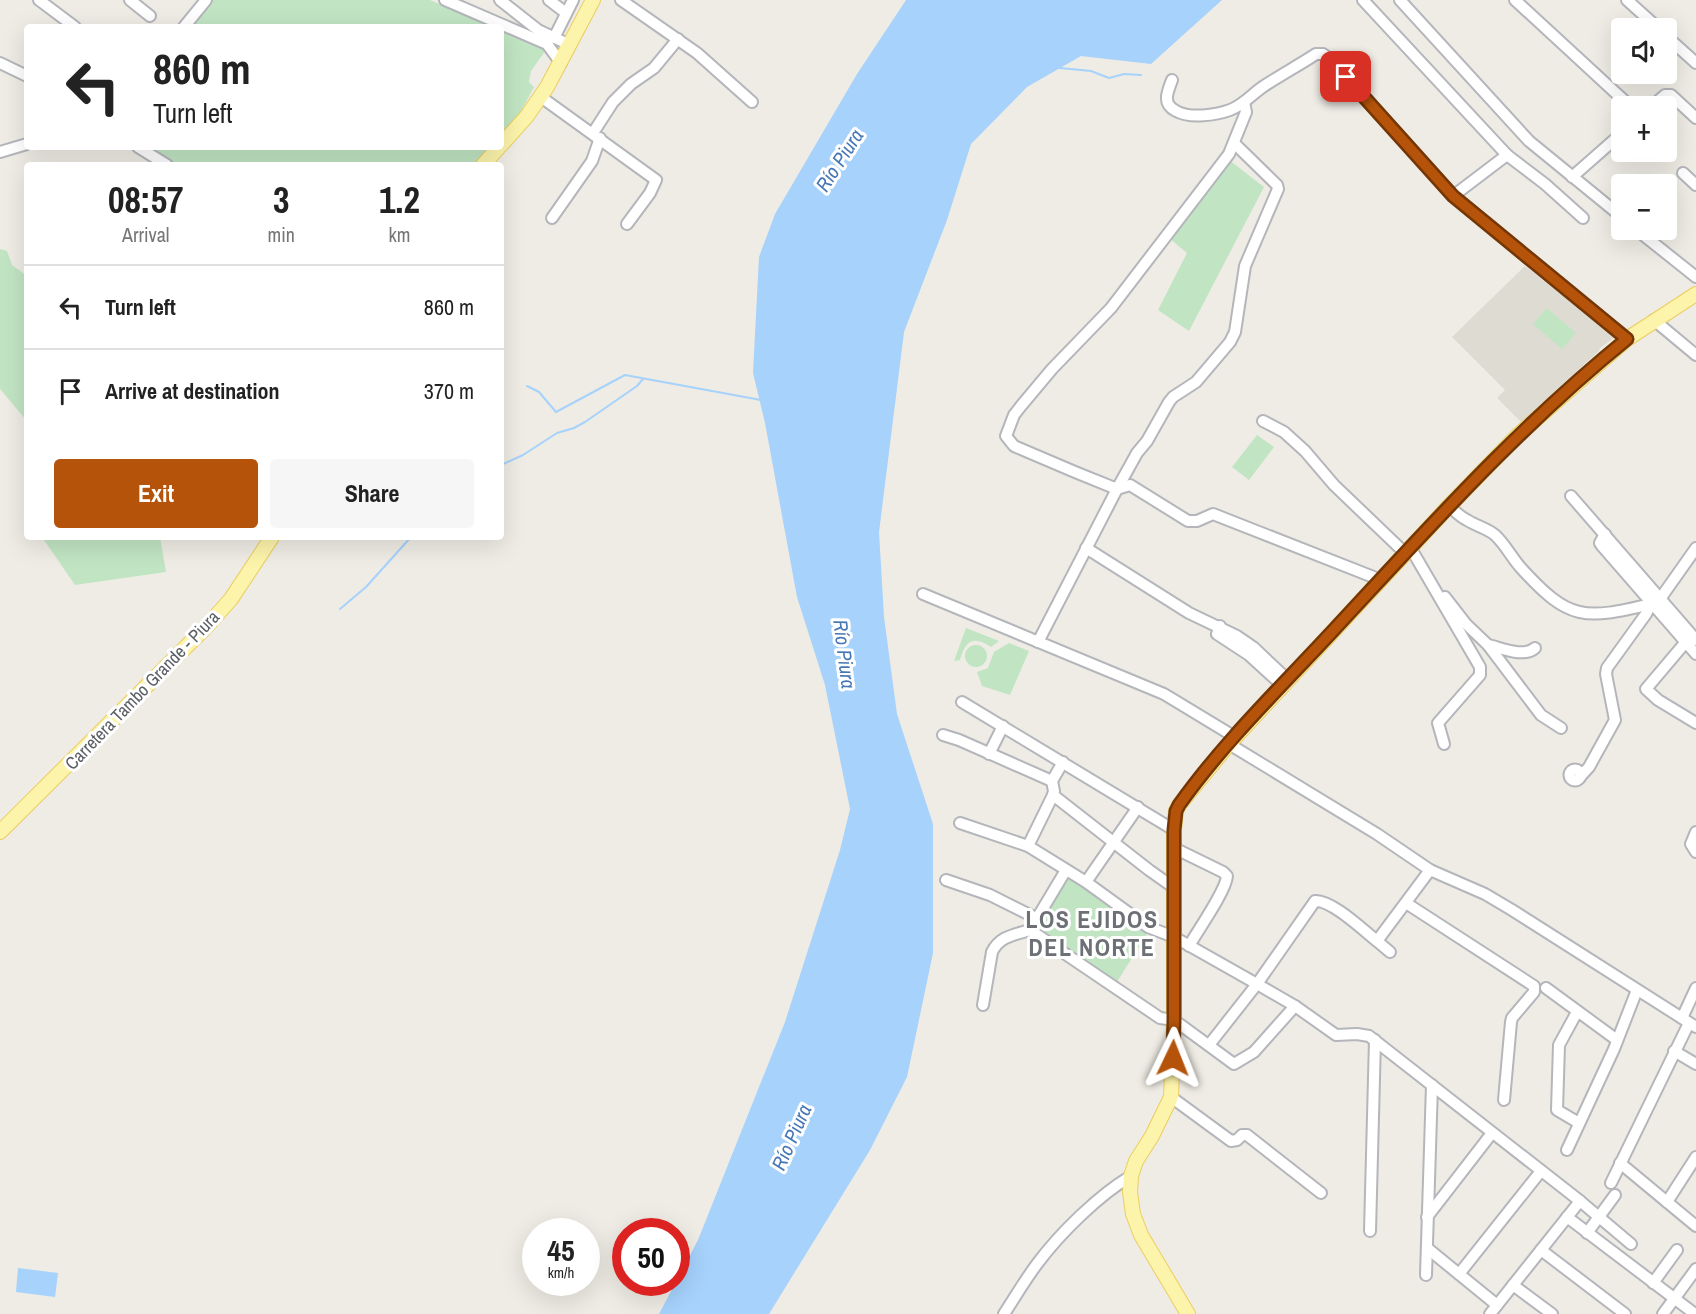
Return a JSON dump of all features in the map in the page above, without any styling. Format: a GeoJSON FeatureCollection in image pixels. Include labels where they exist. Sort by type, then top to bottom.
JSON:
{"type":"FeatureCollection","features":[{"type":"Feature","properties":{"kind":"main road"},"geometry":{"type":"LineString","coordinates":[[504,141],[541,97],[593,0]]}},
{"type":"Feature","properties":{"kind":"main road"},"geometry":{"type":"LineString","coordinates":[[486,162],[496,150]]}},
{"type":"Feature","properties":{"kind":"main road"},"geometry":{"type":"LineString","coordinates":[[1188,1314],[1141,1235],[1133,1214],[1130,1192],[1131,1176],[1136,1161],[1152,1136],[1171,1097],[1176,811],[1232,741],[1449,506],[1517,436],[1627,339],[1696,294]]}},
{"type":"Feature","properties":{"kind":"main road","name":"Carretera Tambo Grande - Piura"},"geometry":{"type":"LineString","coordinates":[[0,832],[207,626],[241,584],[270,540]]}},
{"type":"Feature","properties":{"kind":"street"},"geometry":{"type":"LineString","coordinates":[[39,0],[71,24]]}},
{"type":"Feature","properties":{"kind":"street"},"geometry":{"type":"LineString","coordinates":[[55,0],[63,18]]}},
{"type":"Feature","properties":{"kind":"street"},"geometry":{"type":"LineString","coordinates":[[130,0],[150,16]]}},
{"type":"Feature","properties":{"kind":"street"},"geometry":{"type":"LineString","coordinates":[[186,24],[206,0]]}},
{"type":"Feature","properties":{"kind":"street"},"geometry":{"type":"LineString","coordinates":[[446,0],[501,24]]}},
{"type":"Feature","properties":{"kind":"street"},"geometry":{"type":"LineString","coordinates":[[500,0],[538,30],[570,45]]}},
{"type":"Feature","properties":{"kind":"street"},"geometry":{"type":"LineString","coordinates":[[549,0],[566,13]]}},
{"type":"Feature","properties":{"kind":"street"},"geometry":{"type":"LineString","coordinates":[[554,38],[573,0]]}},
{"type":"Feature","properties":{"kind":"street"},"geometry":{"type":"LineString","coordinates":[[621,0],[697,53],[752,102]]}},
{"type":"Feature","properties":{"kind":"street"},"geometry":{"type":"LineString","coordinates":[[1364,0],[1507,155],[1545,184],[1583,218]]}},
{"type":"Feature","properties":{"kind":"street"},"geometry":{"type":"LineString","coordinates":[[1400,0],[1529,141],[1611,208]]}},
{"type":"Feature","properties":{"kind":"street"},"geometry":{"type":"LineString","coordinates":[[1515,0],[1619,96]]}},
{"type":"Feature","properties":{"kind":"street"},"geometry":{"type":"LineString","coordinates":[[1627,0],[1647,18]]}},
{"type":"Feature","properties":{"kind":"street"},"geometry":{"type":"LineString","coordinates":[[504,25],[547,44],[561,63]]}},
{"type":"Feature","properties":{"kind":"street"},"geometry":{"type":"LineString","coordinates":[[552,218],[592,161],[596,135],[613,102],[631,84],[654,68],[678,39]]}},
{"type":"Feature","properties":{"kind":"street"},"geometry":{"type":"LineString","coordinates":[[1677,46],[1696,63]]}},
{"type":"Feature","properties":{"kind":"street"},"geometry":{"type":"LineString","coordinates":[[1172,80],[1166,95],[1167,103],[1170,108],[1181,114],[1191,116],[1230,110],[1316,54],[1323,54],[1453,196],[1627,339]]}},
{"type":"Feature","properties":{"kind":"street"},"geometry":{"type":"LineString","coordinates":[[0,63],[24,75]]}},
{"type":"Feature","properties":{"kind":"street"},"geometry":{"type":"LineString","coordinates":[[541,97],[656,180],[650,194],[627,224]]}},
{"type":"Feature","properties":{"kind":"street"},"geometry":{"type":"LineString","coordinates":[[1677,101],[1696,118]]}},
{"type":"Feature","properties":{"kind":"street"},"geometry":{"type":"LineString","coordinates":[[1244,102],[1246,112],[1230,154],[1111,308],[1052,369],[1021,406],[1006,432],[1007,440],[1014,446],[1117,489],[1130,485],[1188,521],[1197,521],[1213,514],[1381,580]]}},
{"type":"Feature","properties":{"kind":"street"},"geometry":{"type":"LineString","coordinates":[[1572,177],[1611,143]]}},
{"type":"Feature","properties":{"kind":"street"},"geometry":{"type":"LineString","coordinates":[[1038,642],[1117,489],[1169,402],[1196,382],[1230,342],[1235,332],[1245,266],[1278,189],[1277,185],[1235,144]]}},
{"type":"Feature","properties":{"kind":"street"},"geometry":{"type":"LineString","coordinates":[[0,152],[24,145]]}},
{"type":"Feature","properties":{"kind":"street"},"geometry":{"type":"LineString","coordinates":[[143,150],[162,162]]}},
{"type":"Feature","properties":{"kind":"street"},"geometry":{"type":"LineString","coordinates":[[1453,196],[1507,155]]}},
{"type":"Feature","properties":{"kind":"street"},"geometry":{"type":"LineString","coordinates":[[1683,173],[1696,185]]}},
{"type":"Feature","properties":{"kind":"street"},"geometry":{"type":"LineString","coordinates":[[1650,240],[1696,277]]}},
{"type":"Feature","properties":{"kind":"street"},"geometry":{"type":"LineString","coordinates":[[1654,320],[1696,355]]}},
{"type":"Feature","properties":{"kind":"street"},"geometry":{"type":"LineString","coordinates":[[1263,421],[1284,432],[1305,451],[1334,485],[1408,550],[1466,624],[1488,645],[1541,716],[1561,728]]}},
{"type":"Feature","properties":{"kind":"street"},"geometry":{"type":"LineString","coordinates":[[1571,496],[1605,534],[1601,539],[1602,546],[1691,639],[1696,654]]}},
{"type":"Feature","properties":{"kind":"street"},"geometry":{"type":"LineString","coordinates":[[1449,506],[1468,521],[1496,536],[1523,569],[1550,598],[1562,607],[1580,613],[1606,614],[1655,602]]}},
{"type":"Feature","properties":{"kind":"street"},"geometry":{"type":"LineString","coordinates":[[1086,548],[1189,613],[1221,626],[1286,683]]}},
{"type":"Feature","properties":{"kind":"street"},"geometry":{"type":"LineString","coordinates":[[1578,773],[1588,767],[1615,720],[1606,674],[1607,668],[1696,548]]}},
{"type":"Feature","properties":{"kind":"street"},"geometry":{"type":"LineString","coordinates":[[1423,568],[1480,667],[1480,675],[1438,723],[1444,744]]}},
{"type":"Feature","properties":{"kind":"street"},"geometry":{"type":"LineString","coordinates":[[923,594],[1164,694],[1430,870],[1485,894],[1689,1023]]}},
{"type":"Feature","properties":{"kind":"street"},"geometry":{"type":"LineString","coordinates":[[1691,639],[1646,690],[1696,723]]}},
{"type":"Feature","properties":{"kind":"street"},"geometry":{"type":"LineString","coordinates":[[1488,645],[1522,652],[1530,652],[1535,648]]}},
{"type":"Feature","properties":{"kind":"street"},"geometry":{"type":"LineString","coordinates":[[962,702],[1174,830]]}},
{"type":"Feature","properties":{"kind":"street"},"geometry":{"type":"LineString","coordinates":[[989,754],[1003,726]]}},
{"type":"Feature","properties":{"kind":"street"},"geometry":{"type":"LineString","coordinates":[[943,735],[1052,781]]}},
{"type":"Feature","properties":{"kind":"street"},"geometry":{"type":"LineString","coordinates":[[1028,846],[1053,795],[1052,781],[1063,762]]}},
{"type":"Feature","properties":{"kind":"street"},"geometry":{"type":"LineString","coordinates":[[1053,795],[1173,886]]}},
{"type":"Feature","properties":{"kind":"street"},"geometry":{"type":"LineString","coordinates":[[1086,882],[1138,807]]}},
{"type":"Feature","properties":{"kind":"street"},"geometry":{"type":"LineString","coordinates":[[960,823],[1028,846],[1086,882],[1148,927],[1173,937],[1257,984],[1295,1006],[1336,1035],[1363,1034],[1375,1040],[1580,1201],[1598,1218],[1633,1242],[1620,1257]]}},
{"type":"Feature","properties":{"kind":"street"},"geometry":{"type":"LineString","coordinates":[[1696,832],[1691,844],[1696,852]]}},
{"type":"Feature","properties":{"kind":"street"},"geometry":{"type":"LineString","coordinates":[[1174,848],[1227,876],[1220,894],[1189,946]]}},
{"type":"Feature","properties":{"kind":"street"},"geometry":{"type":"LineString","coordinates":[[983,1005],[995,946],[1004,938],[1030,930],[1066,870]]}},
{"type":"Feature","properties":{"kind":"street"},"geometry":{"type":"LineString","coordinates":[[1377,941],[1430,870]]}},
{"type":"Feature","properties":{"kind":"street"},"geometry":{"type":"LineString","coordinates":[[946,880],[990,895],[1036,918]]}},
{"type":"Feature","properties":{"kind":"street"},"geometry":{"type":"LineString","coordinates":[[1209,1045],[1257,984],[1315,901],[1325,903],[1351,919],[1389,952]]}},
{"type":"Feature","properties":{"kind":"street"},"geometry":{"type":"LineString","coordinates":[[1406,903],[1534,986],[1534,992],[1512,1018],[1504,1100]]}},
{"type":"Feature","properties":{"kind":"street"},"geometry":{"type":"LineString","coordinates":[[1030,930],[1160,1018],[1174,1020],[1234,1064],[1254,1052],[1295,1006]]}},
{"type":"Feature","properties":{"kind":"street"},"geometry":{"type":"LineString","coordinates":[[1546,988],[1617,1040]]}},
{"type":"Feature","properties":{"kind":"street"},"geometry":{"type":"LineString","coordinates":[[1611,1183],[1689,1023],[1696,988]]}},
{"type":"Feature","properties":{"kind":"street"},"geometry":{"type":"LineString","coordinates":[[1567,1150],[1637,990]]}},
{"type":"Feature","properties":{"kind":"street"},"geometry":{"type":"LineString","coordinates":[[1577,1012],[1559,1045],[1557,1110],[1579,1123]]}},
{"type":"Feature","properties":{"kind":"street"},"geometry":{"type":"LineString","coordinates":[[1370,1231],[1375,1040]]}},
{"type":"Feature","properties":{"kind":"street"},"geometry":{"type":"LineString","coordinates":[[1674,1052],[1696,1064]]}},
{"type":"Feature","properties":{"kind":"street"},"geometry":{"type":"LineString","coordinates":[[1426,1275],[1432,1084]]}},
{"type":"Feature","properties":{"kind":"street"},"geometry":{"type":"LineString","coordinates":[[1171,1097],[1231,1141],[1247,1135],[1321,1193]]}},
{"type":"Feature","properties":{"kind":"street"},"geometry":{"type":"LineString","coordinates":[[1427,1217],[1491,1133]]}},
{"type":"Feature","properties":{"kind":"street"},"geometry":{"type":"LineString","coordinates":[[1667,1202],[1696,1157]]}},
{"type":"Feature","properties":{"kind":"street"},"geometry":{"type":"LineString","coordinates":[[1620,1163],[1696,1226]]}},
{"type":"Feature","properties":{"kind":"street"},"geometry":{"type":"LineString","coordinates":[[1460,1274],[1542,1171]]}},
{"type":"Feature","properties":{"kind":"street"},"geometry":{"type":"LineString","coordinates":[[1004,1314],[1038,1263],[1065,1232],[1110,1189],[1131,1176]]}},
{"type":"Feature","properties":{"kind":"street"},"geometry":{"type":"LineString","coordinates":[[1587,1233],[1615,1195]]}},
{"type":"Feature","properties":{"kind":"street"},"geometry":{"type":"LineString","coordinates":[[1427,1248],[1460,1274],[1494,1310],[1580,1201]]}},
{"type":"Feature","properties":{"kind":"street"},"geometry":{"type":"LineString","coordinates":[[1567,1217],[1695,1314]]}},
{"type":"Feature","properties":{"kind":"street"},"geometry":{"type":"LineString","coordinates":[[1541,1250],[1625,1314]]}},
{"type":"Feature","properties":{"kind":"street"},"geometry":{"type":"LineString","coordinates":[[1653,1283],[1677,1250]]}},
{"type":"Feature","properties":{"kind":"street"},"geometry":{"type":"LineString","coordinates":[[1663,1314],[1696,1269]]}},
{"type":"Feature","properties":{"kind":"street"},"geometry":{"type":"LineString","coordinates":[[1513,1285],[1552,1314]]}},
{"type":"Feature","properties":{"kind":"shaded area"},"geometry":{"type":"Polygon","coordinates":[[[1525,266],[1615,337],[1600,348],[1521,422],[1497,398],[1505,390],[1452,337],[1525,266]]]}},
{"type":"Feature","properties":{"kind":"green space"},"geometry":{"type":"Polygon","coordinates":[[[210,0],[430,0],[486,24],[190,24],[210,0]]]}},
{"type":"Feature","properties":{"kind":"green space"},"geometry":{"type":"Polygon","coordinates":[[[504,31],[546,50],[531,71],[529,82],[534,87],[519,115],[504,132],[504,31]]]}},
{"type":"Feature","properties":{"kind":"green space"},"geometry":{"type":"Polygon","coordinates":[[[153,150],[487,150],[477,162],[168,162],[153,150]]]}},
{"type":"Feature","properties":{"kind":"green space"},"geometry":{"type":"Polygon","coordinates":[[[1229,160],[1264,187],[1189,331],[1158,310],[1187,253],[1169,238],[1229,160]]]}},
{"type":"Feature","properties":{"kind":"green space"},"geometry":{"type":"Polygon","coordinates":[[[0,249],[7,251],[12,265],[24,274],[24,417],[0,389],[0,249]]]}},
{"type":"Feature","properties":{"kind":"green space"},"geometry":{"type":"Polygon","coordinates":[[[1547,308],[1576,333],[1562,349],[1533,324],[1547,308]]]}},
{"type":"Feature","properties":{"kind":"green space"},"geometry":{"type":"Polygon","coordinates":[[[1257,435],[1274,447],[1249,480],[1232,467],[1257,435]]]}},
{"type":"Feature","properties":{"kind":"green space"},"geometry":{"type":"Polygon","coordinates":[[[44,540],[161,540],[166,572],[75,585],[44,540]]]}},
{"type":"Feature","properties":{"kind":"green space"},"geometry":{"type":"Polygon","coordinates":[[[966,628],[999,641],[991,647],[979,641],[971,642],[964,648],[960,660],[954,661],[966,628]]]}},
{"type":"Feature","properties":{"kind":"green space"},"geometry":{"type":"Polygon","coordinates":[[[1009,643],[1029,651],[1010,695],[982,686],[977,672],[988,668],[994,652],[1009,643]]]}},
{"type":"Feature","properties":{"kind":"green space"},"geometry":{"type":"Polygon","coordinates":[[[976,645],[984,648],[987,656],[984,664],[976,667],[968,664],[965,656],[968,648],[976,645]]]}},
{"type":"Feature","properties":{"kind":"green space"},"geometry":{"type":"Polygon","coordinates":[[[1065,876],[1149,931],[1115,985],[1034,931],[1065,876]]]}},
{"type":"Feature","properties":{"kind":"water","name":"Río Piura"},"geometry":{"type":"Polygon","coordinates":[[[906,0],[1222,0],[1151,64],[1081,56],[1027,87],[971,144],[947,220],[904,332],[879,532],[884,617],[897,714],[933,824],[933,953],[907,1077],[870,1150],[769,1314],[659,1314],[668,1296],[690,1296],[690,1255],[785,1022],[840,850],[850,809],[825,685],[797,597],[765,423],[753,373],[759,257],[775,214],[857,74],[906,0]]]}},
{"type":"Feature","properties":{"kind":"water"},"geometry":{"type":"Polygon","coordinates":[[[18,1268],[58,1273],[55,1297],[16,1292],[18,1268]]]}},
{"type":"Feature","properties":{"kind":"waterway"},"geometry":{"type":"LineString","coordinates":[[1060,68],[1091,71],[1109,78],[1124,74],[1141,75]]}},
{"type":"Feature","properties":{"kind":"waterway"},"geometry":{"type":"LineString","coordinates":[[527,386],[539,392],[556,412],[625,375],[761,400]]}},
{"type":"Feature","properties":{"kind":"waterway"},"geometry":{"type":"LineString","coordinates":[[504,464],[523,455],[557,433],[585,422],[637,386],[643,379]]}},
{"type":"Feature","properties":{"kind":"waterway"},"geometry":{"type":"LineString","coordinates":[[340,609],[366,587],[408,540]]}},
{"type":"Feature","properties":{"kind":"district","name":"LOS EJIDOS DEL NORTE"},"geometry":{"type":"Point","coordinates":[1092,933]}},
{"type":"Feature","properties":{"kind":"route"},"geometry":{"type":"LineString","coordinates":[[1173,1058],[1174,830],[1179,805],[1229,744],[1449,506],[1517,436],[1627,339],[1453,196],[1346,77]]}}]}
